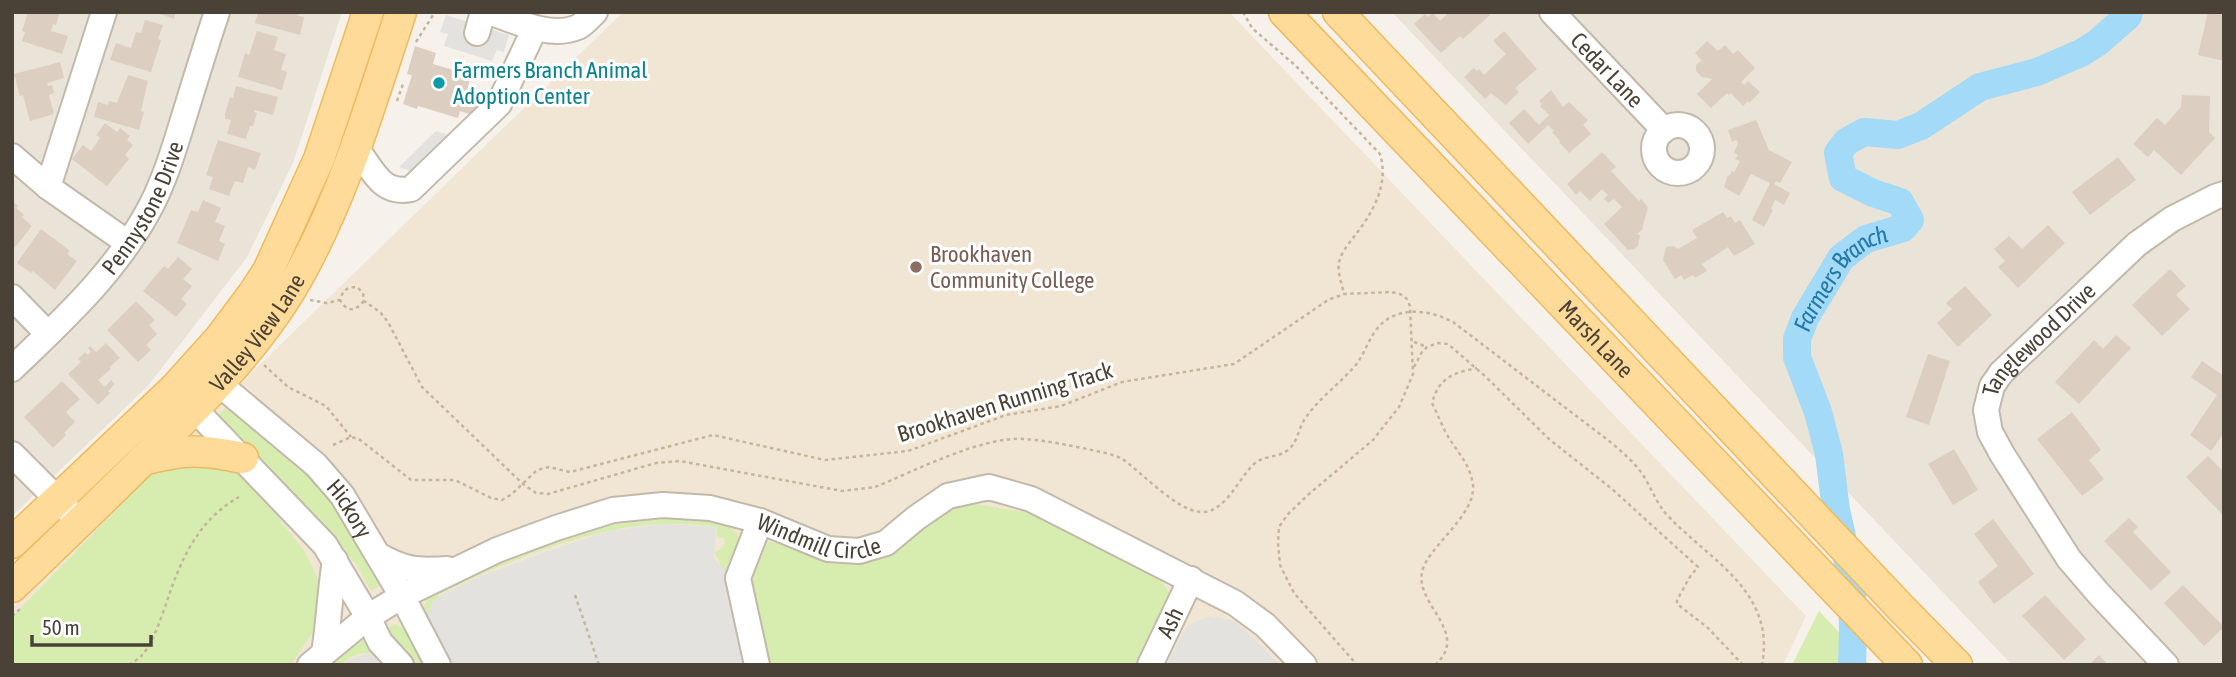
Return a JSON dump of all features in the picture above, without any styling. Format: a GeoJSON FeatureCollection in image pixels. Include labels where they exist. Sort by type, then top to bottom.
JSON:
{"type":"FeatureCollection","features":[{"type":"Feature","properties":{"kind":"main road","name":"Valley View Lane"},"geometry":{"type":"LineString","coordinates":[[207,374],[237,316],[268,271],[319,159],[368,12]]}},
{"type":"Feature","properties":{"kind":"main road","name":"Valley View Lane"},"geometry":{"type":"LineString","coordinates":[[12,587],[143,460],[185,399],[207,374],[277,310],[302,271],[343,184],[401,12]]}},
{"type":"Feature","properties":{"kind":"main road","name":"Marsh Lane"},"geometry":{"type":"LineString","coordinates":[[1284,12],[1898,656]]}},
{"type":"Feature","properties":{"kind":"main road","name":"Marsh Lane"},"geometry":{"type":"LineString","coordinates":[[1338,12],[1957,665]]}},
{"type":"Feature","properties":{"kind":"main road","name":"Valley View Lane"},"geometry":{"type":"LineString","coordinates":[[12,543],[57,500],[185,399]]}},
{"type":"Feature","properties":{"kind":"main road"},"geometry":{"type":"LineString","coordinates":[[143,460],[177,451],[213,452],[243,458]]}},
{"type":"Feature","properties":{"kind":"street"},"geometry":{"type":"LineString","coordinates":[[48,187],[104,12]]}},
{"type":"Feature","properties":{"kind":"street","name":"Pennystone Drive"},"geometry":{"type":"LineString","coordinates":[[12,369],[102,280],[151,205],[169,164],[217,12]]}},
{"type":"Feature","properties":{"kind":"street"},"geometry":{"type":"LineString","coordinates":[[483,19],[563,31],[580,26],[595,12]]}},
{"type":"Feature","properties":{"kind":"street","name":"Cedar Lane"},"geometry":{"type":"LineString","coordinates":[[1552,12],[1664,130]]}},
{"type":"Feature","properties":{"kind":"street"},"geometry":{"type":"LineString","coordinates":[[356,148],[385,186],[397,192],[411,189],[499,104],[535,27]]}},
{"type":"Feature","properties":{"kind":"street"},"geometry":{"type":"LineString","coordinates":[[12,156],[48,187],[128,243]]}},
{"type":"Feature","properties":{"kind":"street","name":"Tanglewood Drive"},"geometry":{"type":"LineString","coordinates":[[2166,665],[2069,559],[2001,454],[1990,432],[1986,410],[1992,386],[2001,373],[2137,244],[2172,219],[2224,194]]}},
{"type":"Feature","properties":{"kind":"street"},"geometry":{"type":"LineString","coordinates":[[12,297],[48,334]]}},
{"type":"Feature","properties":{"kind":"street","name":"Hickory"},"geometry":{"type":"LineString","coordinates":[[207,374],[316,465],[342,495],[402,596],[438,665]]}},
{"type":"Feature","properties":{"kind":"street","name":"Hickory"},"geometry":{"type":"LineString","coordinates":[[185,399],[326,545],[380,642],[401,665]]}},
{"type":"Feature","properties":{"kind":"street"},"geometry":{"type":"LineString","coordinates":[[12,454],[80,522]]}},
{"type":"Feature","properties":{"kind":"street","name":"Windmill Circle"},"geometry":{"type":"LineString","coordinates":[[317,659],[368,617],[402,596],[497,550],[613,510],[663,505],[710,508],[760,521],[828,548],[859,551],[886,543],[948,496],[989,487],[1031,499],[1235,603],[1265,625],[1304,665]]}},
{"type":"Feature","properties":{"kind":"street"},"geometry":{"type":"LineString","coordinates":[[757,665],[738,578],[760,521]]}},
{"type":"Feature","properties":{"kind":"street"},"geometry":{"type":"LineString","coordinates":[[378,555],[397,566],[414,570],[458,568]]}},
{"type":"Feature","properties":{"kind":"street"},"geometry":{"type":"LineString","coordinates":[[317,659],[328,627],[335,560]]}},
{"type":"Feature","properties":{"kind":"street","name":"Ash"},"geometry":{"type":"LineString","coordinates":[[1150,665],[1191,579]]}},
{"type":"Feature","properties":{"kind":"path"},"geometry":{"type":"LineString","coordinates":[[1243,12],[1252,27],[1296,66],[1380,154],[1384,165],[1383,179],[1373,209],[1344,250],[1338,264],[1344,293]]}},
{"type":"Feature","properties":{"kind":"path"},"geometry":{"type":"LineString","coordinates":[[349,287],[358,287],[363,293],[364,302],[351,310],[344,307],[340,300],[342,291],[349,287]]}},
{"type":"Feature","properties":{"kind":"path","name":"Brookhaven Running Track"},"geometry":{"type":"LineString","coordinates":[[351,437],[359,439],[411,480],[455,480],[491,498],[502,500],[537,470],[549,467],[570,472],[713,435],[825,460],[908,451],[1006,415],[1061,406],[1122,382],[1234,364],[1328,300],[1344,293],[1391,292],[1407,299],[1411,312]]}},
{"type":"Feature","properties":{"kind":"path"},"geometry":{"type":"LineString","coordinates":[[304,297],[315,302],[340,300]]}},
{"type":"Feature","properties":{"kind":"path"},"geometry":{"type":"LineString","coordinates":[[364,302],[380,312],[388,322],[422,387],[523,484],[536,493],[548,494],[656,463],[680,461],[842,491],[860,490],[875,487],[976,446],[1023,438],[1121,458],[1180,505],[1192,511],[1205,512],[1216,508],[1254,464],[1264,457],[1289,450],[1304,421],[1356,364],[1383,321],[1397,314],[1428,312],[1453,322],[1613,444],[1630,460],[1643,475],[1666,515],[1732,574],[1744,589],[1753,603],[1764,637],[1762,665]]}},
{"type":"Feature","properties":{"kind":"path"},"geometry":{"type":"LineString","coordinates":[[1411,312],[1413,374]]}},
{"type":"Feature","properties":{"kind":"path"},"geometry":{"type":"LineString","coordinates":[[1413,342],[1427,347]]}},
{"type":"Feature","properties":{"kind":"path"},"geometry":{"type":"LineString","coordinates":[[1357,665],[1294,593],[1280,565],[1279,527],[1309,494],[1373,440],[1399,407],[1416,362],[1427,347],[1438,343],[1448,344],[1549,439],[1612,489],[1694,561],[1698,567],[1677,604],[1707,627],[1743,665]]}},
{"type":"Feature","properties":{"kind":"path"},"geometry":{"type":"LineString","coordinates":[[264,365],[288,387],[326,406],[351,437],[333,445]]}},
{"type":"Feature","properties":{"kind":"path"},"geometry":{"type":"LineString","coordinates":[[1435,665],[1447,646],[1447,633],[1425,593],[1422,573],[1429,559],[1461,517],[1473,488],[1469,467],[1446,433],[1432,403],[1436,389],[1446,379],[1457,372],[1477,369]]}},
{"type":"Feature","properties":{"kind":"path"},"geometry":{"type":"LineString","coordinates":[[129,665],[144,654],[161,618],[176,575],[195,537],[221,507],[239,497]]}},
{"type":"Feature","properties":{"kind":"path"},"geometry":{"type":"LineString","coordinates":[[575,595],[599,665]]}},
{"type":"Feature","properties":{"kind":"shaded area"},"geometry":{"type":"Polygon","coordinates":[[[12,12],[342,12],[293,163],[247,257],[148,386],[12,516],[12,12]]]}},
{"type":"Feature","properties":{"kind":"shaded area","name":"Brookhaven Community College"},"geometry":{"type":"Polygon","coordinates":[[[623,12],[1229,12],[1806,616],[1783,665],[12,665],[12,608],[623,12]]]}},
{"type":"Feature","properties":{"kind":"shaded area"},"geometry":{"type":"Polygon","coordinates":[[[1392,12],[2224,12],[2224,665],[2012,665],[1392,12]]]}},
{"type":"Feature","properties":{"kind":"shaded area"},"geometry":{"type":"Polygon","coordinates":[[[446,15],[509,35],[504,52],[497,50],[492,61],[444,46],[448,34],[440,32],[446,15]]]}},
{"type":"Feature","properties":{"kind":"shaded area"},"geometry":{"type":"Polygon","coordinates":[[[436,131],[467,141],[429,178],[399,167],[436,131]]]}},
{"type":"Feature","properties":{"kind":"shaded area"},"geometry":{"type":"Polygon","coordinates":[[[665,524],[716,527],[714,558],[726,572],[745,665],[449,665],[429,627],[428,612],[433,601],[441,595],[482,576],[609,531],[665,524]]]}},
{"type":"Feature","properties":{"kind":"shaded area"},"geometry":{"type":"Polygon","coordinates":[[[1209,616],[1235,621],[1280,665],[1166,665],[1187,626],[1209,616]]]}},
{"type":"Feature","properties":{"kind":"shaded area"},"geometry":{"type":"Polygon","coordinates":[[[370,653],[383,665],[343,665],[348,660],[370,653]]]}},
{"type":"Feature","properties":{"kind":"green space"},"geometry":{"type":"Polygon","coordinates":[[[228,405],[288,456],[329,498],[352,531],[381,585],[371,591],[356,564],[216,417],[228,405]]]}},
{"type":"Feature","properties":{"kind":"green space"},"geometry":{"type":"Polygon","coordinates":[[[203,452],[248,479],[305,552],[319,582],[321,619],[291,665],[12,665],[12,617],[156,469],[203,452]]]}},
{"type":"Feature","properties":{"kind":"green space"},"geometry":{"type":"Polygon","coordinates":[[[963,502],[1034,514],[1160,578],[1172,598],[1140,665],[769,665],[749,581],[767,541],[843,561],[920,530],[963,502]]]}},
{"type":"Feature","properties":{"kind":"green space"},"geometry":{"type":"Polygon","coordinates":[[[669,519],[721,522],[737,533],[739,549],[729,573],[723,571],[715,552],[725,543],[724,538],[716,536],[717,527],[676,524],[635,526],[606,531],[547,548],[438,595],[443,610],[447,665],[424,614],[428,597],[438,590],[496,563],[557,541],[617,524],[669,519]]]}},
{"type":"Feature","properties":{"kind":"green space"},"geometry":{"type":"Polygon","coordinates":[[[1819,611],[1870,665],[1792,665],[1819,611]]]}},
{"type":"Feature","properties":{"kind":"green space"},"geometry":{"type":"Polygon","coordinates":[[[395,624],[408,631],[427,665],[410,665],[384,630],[395,624]]]}},
{"type":"Feature","properties":{"kind":"green space"},"geometry":{"type":"Polygon","coordinates":[[[362,640],[371,643],[376,654],[361,654],[353,656],[341,665],[330,665],[348,647],[362,640]]]}},
{"type":"Feature","properties":{"kind":"building"},"geometry":{"type":"Polygon","coordinates":[[[28,12],[57,12],[59,15],[56,25],[53,24],[51,31],[68,36],[62,54],[22,41],[28,12]]]}},
{"type":"Feature","properties":{"kind":"building"},"geometry":{"type":"Polygon","coordinates":[[[155,12],[176,12],[174,19],[155,12]]]}},
{"type":"Feature","properties":{"kind":"building"},"geometry":{"type":"Polygon","coordinates":[[[258,12],[299,12],[298,16],[304,17],[300,35],[255,23],[258,12]]]}},
{"type":"Feature","properties":{"kind":"building"},"geometry":{"type":"Polygon","coordinates":[[[1449,12],[1487,12],[1490,15],[1463,39],[1460,36],[1441,53],[1414,24],[1425,14],[1428,17],[1433,13],[1440,21],[1449,12]]]}},
{"type":"Feature","properties":{"kind":"building"},"geometry":{"type":"Polygon","coordinates":[[[2208,12],[2224,13],[2224,61],[2198,55],[2208,12]]]}},
{"type":"Feature","properties":{"kind":"building"},"geometry":{"type":"Polygon","coordinates":[[[145,20],[163,25],[151,72],[110,60],[116,43],[131,48],[136,32],[141,33],[145,20]]]}},
{"type":"Feature","properties":{"kind":"building"},"geometry":{"type":"Polygon","coordinates":[[[257,31],[278,37],[274,50],[286,54],[281,70],[287,72],[282,90],[238,77],[245,53],[249,55],[257,31]]]}},
{"type":"Feature","properties":{"kind":"building"},"geometry":{"type":"Polygon","coordinates":[[[1504,31],[1537,69],[1515,88],[1519,92],[1506,105],[1491,93],[1485,99],[1464,77],[1474,68],[1484,75],[1506,54],[1493,41],[1504,31]]]}},
{"type":"Feature","properties":{"kind":"building"},"geometry":{"type":"Polygon","coordinates":[[[1707,41],[1718,51],[1725,45],[1733,54],[1738,50],[1755,68],[1741,82],[1744,85],[1748,81],[1760,92],[1749,103],[1748,101],[1743,106],[1731,93],[1727,93],[1711,108],[1697,94],[1712,79],[1702,77],[1696,71],[1696,65],[1703,62],[1695,53],[1707,41]]]}},
{"type":"Feature","properties":{"kind":"building","name":"Farmers Branch Animal Adoption Center"},"geometry":{"type":"Polygon","coordinates":[[[415,46],[436,53],[433,64],[471,75],[467,91],[485,96],[478,117],[460,111],[458,118],[403,104],[412,75],[407,74],[415,46]]]}},
{"type":"Feature","properties":{"kind":"building"},"geometry":{"type":"Polygon","coordinates":[[[60,62],[64,78],[47,83],[48,86],[52,85],[54,93],[49,95],[54,114],[30,121],[14,74],[60,62]]]}},
{"type":"Feature","properties":{"kind":"building"},"geometry":{"type":"Polygon","coordinates":[[[128,75],[148,81],[139,130],[94,117],[98,102],[108,105],[109,101],[117,103],[128,75]]]}},
{"type":"Feature","properties":{"kind":"building"},"geometry":{"type":"Polygon","coordinates":[[[236,86],[278,97],[273,115],[255,110],[257,113],[253,126],[250,126],[246,139],[227,134],[231,120],[225,119],[225,114],[236,86]]]}},
{"type":"Feature","properties":{"kind":"building"},"geometry":{"type":"Polygon","coordinates":[[[1551,90],[1563,107],[1569,102],[1588,120],[1583,125],[1591,134],[1569,153],[1548,125],[1528,144],[1509,123],[1524,109],[1539,125],[1549,115],[1539,101],[1551,90]]]}},
{"type":"Feature","properties":{"kind":"building"},"geometry":{"type":"Polygon","coordinates":[[[2182,95],[2210,96],[2209,132],[2215,138],[2181,175],[2154,150],[2148,157],[2133,144],[2157,118],[2165,125],[2181,107],[2182,95]]]}},
{"type":"Feature","properties":{"kind":"building"},"geometry":{"type":"Polygon","coordinates":[[[1756,120],[1769,150],[1792,162],[1780,183],[1776,181],[1774,184],[1790,193],[1784,205],[1775,200],[1764,227],[1752,220],[1770,183],[1751,174],[1739,196],[1724,187],[1728,175],[1734,172],[1740,161],[1735,159],[1738,155],[1734,152],[1737,140],[1732,142],[1728,130],[1756,120]]]}},
{"type":"Feature","properties":{"kind":"building"},"geometry":{"type":"Polygon","coordinates":[[[105,123],[117,132],[120,128],[130,136],[127,140],[133,145],[125,155],[129,159],[107,186],[72,159],[83,145],[91,151],[100,138],[96,135],[105,123]]]}},
{"type":"Feature","properties":{"kind":"building"},"geometry":{"type":"Polygon","coordinates":[[[218,140],[261,153],[255,170],[248,167],[243,183],[235,181],[229,196],[209,189],[213,177],[206,175],[218,140]]]}},
{"type":"Feature","properties":{"kind":"building"},"geometry":{"type":"Polygon","coordinates":[[[1602,152],[1616,167],[1611,171],[1648,207],[1642,230],[1637,234],[1640,235],[1638,246],[1634,249],[1628,250],[1604,224],[1622,207],[1614,199],[1608,203],[1604,199],[1608,195],[1602,189],[1590,201],[1580,191],[1576,195],[1567,184],[1602,152]]]}},
{"type":"Feature","properties":{"kind":"building"},"geometry":{"type":"Polygon","coordinates":[[[2118,157],[2136,180],[2090,215],[2072,192],[2118,157]]]}},
{"type":"Feature","properties":{"kind":"building"},"geometry":{"type":"Polygon","coordinates":[[[203,200],[221,208],[215,222],[225,226],[219,241],[225,244],[218,261],[177,243],[191,210],[198,212],[203,200]]]}},
{"type":"Feature","properties":{"kind":"building"},"geometry":{"type":"Polygon","coordinates":[[[12,201],[24,215],[22,217],[32,226],[12,251],[12,201]]]}},
{"type":"Feature","properties":{"kind":"building"},"geometry":{"type":"Polygon","coordinates":[[[1723,212],[1727,218],[1731,216],[1735,223],[1740,220],[1755,244],[1734,256],[1728,247],[1702,264],[1707,271],[1695,278],[1693,275],[1684,280],[1681,275],[1675,279],[1663,260],[1666,247],[1674,246],[1678,249],[1697,238],[1692,230],[1723,212]]]}},
{"type":"Feature","properties":{"kind":"building"},"geometry":{"type":"Polygon","coordinates":[[[2048,225],[2065,243],[2018,288],[1998,267],[2005,261],[1994,249],[2009,236],[2022,249],[2048,225]]]}},
{"type":"Feature","properties":{"kind":"building"},"geometry":{"type":"Polygon","coordinates":[[[41,229],[70,251],[67,254],[77,261],[55,290],[33,271],[31,273],[17,263],[41,229]]]}},
{"type":"Feature","properties":{"kind":"building"},"geometry":{"type":"Polygon","coordinates":[[[178,257],[192,269],[183,279],[192,286],[181,299],[187,304],[176,317],[143,291],[164,266],[168,269],[178,257]]]}},
{"type":"Feature","properties":{"kind":"building"},"geometry":{"type":"Polygon","coordinates":[[[2170,269],[2186,286],[2176,295],[2190,309],[2162,336],[2132,305],[2170,269]]]}},
{"type":"Feature","properties":{"kind":"building"},"geometry":{"type":"Polygon","coordinates":[[[1965,286],[1992,315],[1958,347],[1937,323],[1952,309],[1946,303],[1965,286]]]}},
{"type":"Feature","properties":{"kind":"building"},"geometry":{"type":"Polygon","coordinates":[[[136,301],[155,320],[149,325],[157,334],[146,345],[151,350],[138,362],[107,330],[136,301]]]}},
{"type":"Feature","properties":{"kind":"building"},"geometry":{"type":"Polygon","coordinates":[[[2116,335],[2131,348],[2079,404],[2055,382],[2094,340],[2103,349],[2116,335]]]}},
{"type":"Feature","properties":{"kind":"building"},"geometry":{"type":"Polygon","coordinates":[[[106,343],[120,358],[98,380],[105,387],[111,380],[115,384],[98,405],[68,374],[81,362],[78,359],[85,352],[88,355],[91,352],[88,348],[90,346],[96,352],[106,343]]]}},
{"type":"Feature","properties":{"kind":"building"},"geometry":{"type":"Polygon","coordinates":[[[1928,354],[1950,361],[1929,425],[1906,417],[1928,354]]]}},
{"type":"Feature","properties":{"kind":"building"},"geometry":{"type":"Polygon","coordinates":[[[2202,361],[2224,376],[2224,433],[2211,451],[2190,435],[2217,395],[2191,377],[2202,361]]]}},
{"type":"Feature","properties":{"kind":"building"},"geometry":{"type":"Polygon","coordinates":[[[62,381],[80,399],[66,412],[75,422],[53,448],[24,417],[62,381]]]}},
{"type":"Feature","properties":{"kind":"building"},"geometry":{"type":"Polygon","coordinates":[[[2072,412],[2101,450],[2089,460],[2104,479],[2082,496],[2037,439],[2072,412]]]}},
{"type":"Feature","properties":{"kind":"building"},"geometry":{"type":"Polygon","coordinates":[[[1954,449],[1978,490],[1953,505],[1928,464],[1954,449]]]}},
{"type":"Feature","properties":{"kind":"building"},"geometry":{"type":"Polygon","coordinates":[[[2208,456],[2224,472],[2224,516],[2186,477],[2208,456]]]}},
{"type":"Feature","properties":{"kind":"building"},"geometry":{"type":"Polygon","coordinates":[[[2129,518],[2138,527],[2133,532],[2171,572],[2151,591],[2104,541],[2129,518]]]}},
{"type":"Feature","properties":{"kind":"building"},"geometry":{"type":"Polygon","coordinates":[[[1993,519],[2034,574],[1994,604],[1978,582],[1998,566],[1974,534],[1993,519]]]}},
{"type":"Feature","properties":{"kind":"building"},"geometry":{"type":"Polygon","coordinates":[[[2183,585],[2224,627],[2204,646],[2164,603],[2183,585]]]}},
{"type":"Feature","properties":{"kind":"building"},"geometry":{"type":"Polygon","coordinates":[[[2045,595],[2086,639],[2064,660],[2022,616],[2045,595]]]}},
{"type":"Feature","properties":{"kind":"building"},"geometry":{"type":"Polygon","coordinates":[[[2099,655],[2108,665],[2089,665],[2099,655]]]}},
{"type":"Feature","properties":{"kind":"waterway","name":"Farmers Branch"},"geometry":{"type":"LineString","coordinates":[[1852,665],[1852,580],[1836,510],[1829,454],[1818,412],[1797,357],[1797,339],[1805,318],[1841,258],[1866,239],[1903,228],[1910,220],[1900,202],[1873,193],[1843,178],[1838,153],[1846,142],[1864,132],[1898,135],[1921,126],[1980,87],[2037,72],[2081,53],[2097,43],[2128,16],[2129,12]]}},
{"type":"Feature","properties":{"kind":"place","name":"Farmers Branch Animal Adoption Center"},"geometry":{"type":"Point","coordinates":[439,83]}},
{"type":"Feature","properties":{"kind":"place","name":"Brookhaven Community College"},"geometry":{"type":"Point","coordinates":[916,267]}}]}
